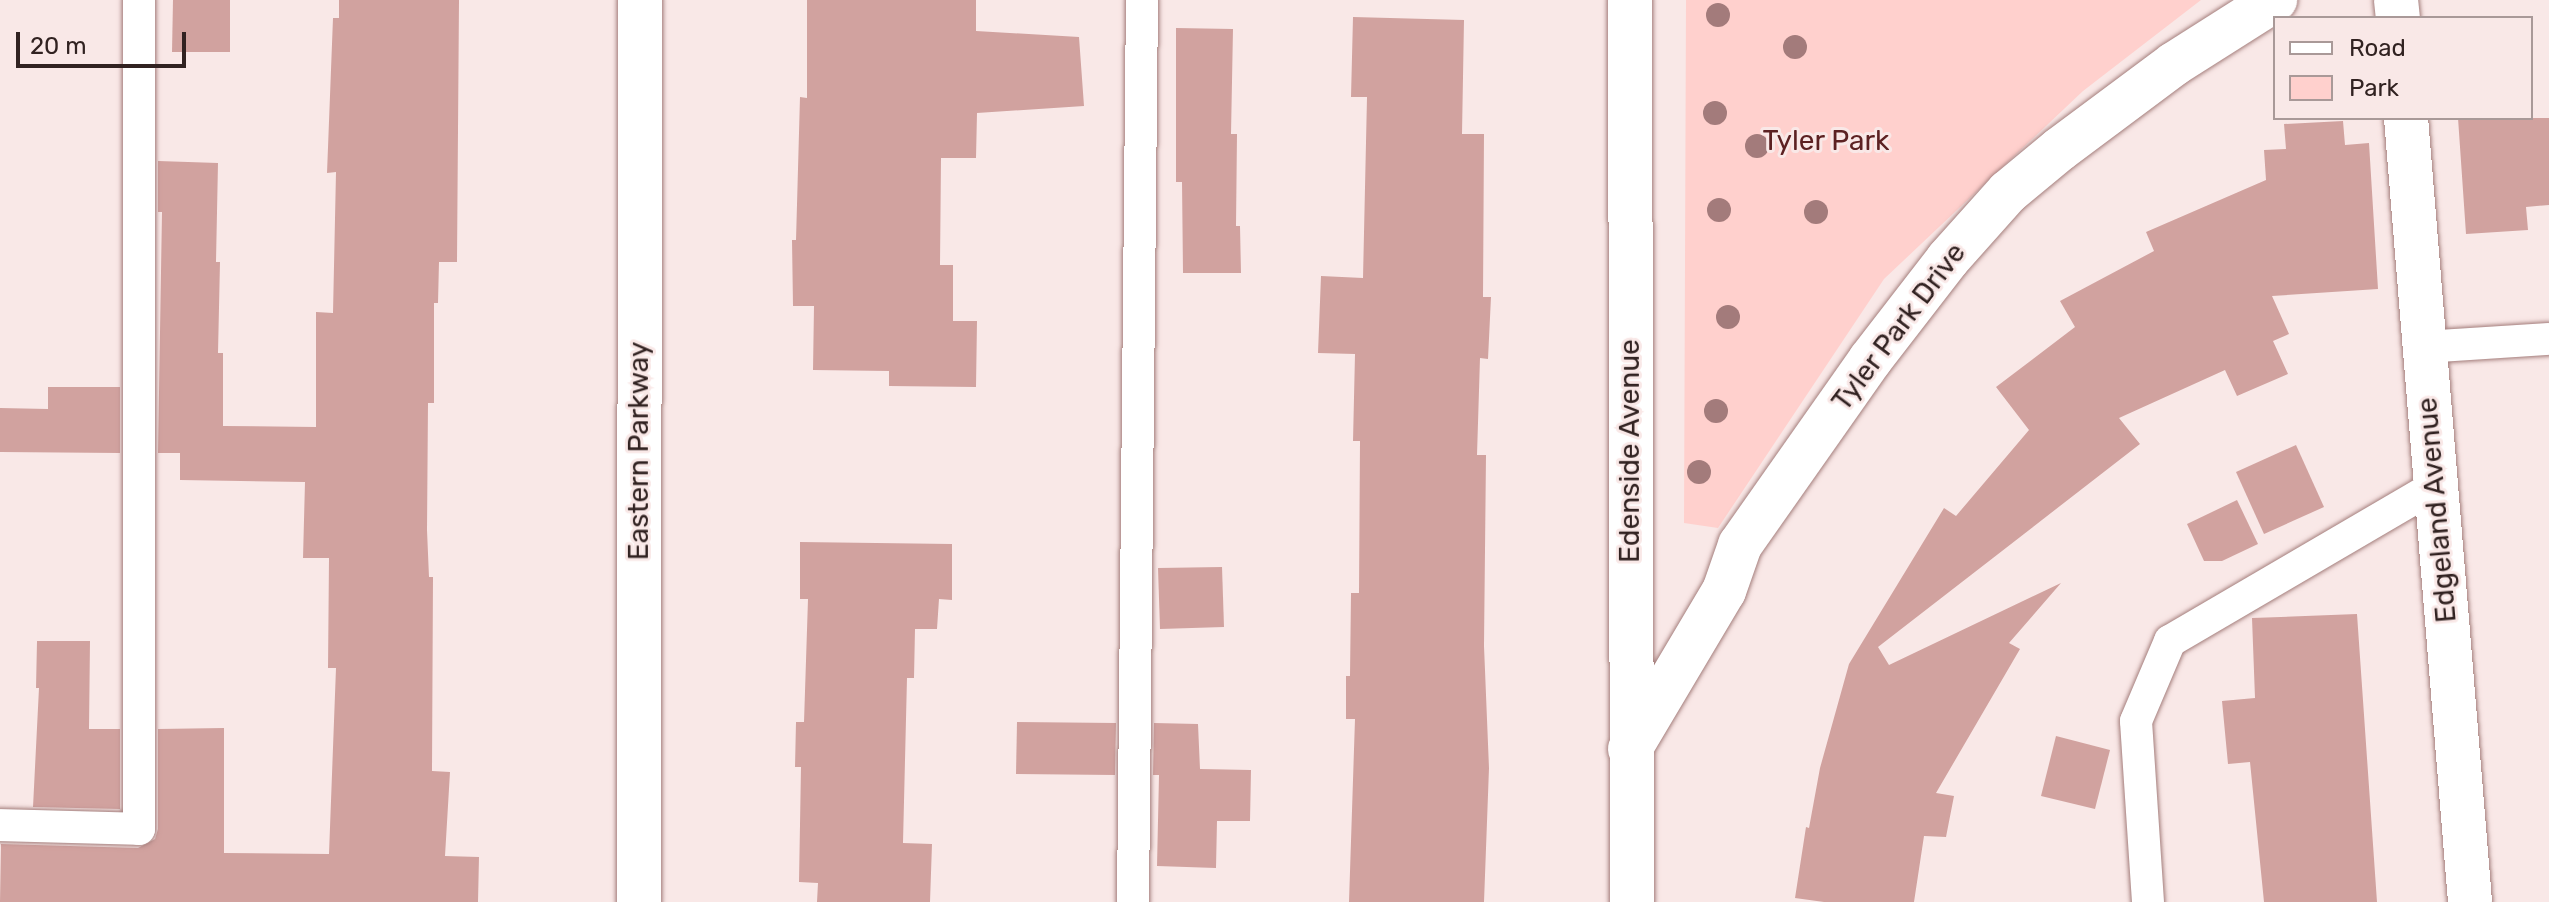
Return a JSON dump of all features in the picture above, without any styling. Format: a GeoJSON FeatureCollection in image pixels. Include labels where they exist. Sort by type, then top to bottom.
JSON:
{"type":"FeatureCollection","features":[{"type":"Feature","properties":{"kind":"street","name":"Eastern Parkway"},"geometry":{"type":"LineString","coordinates":[[639,902],[640,0]]}},
{"type":"Feature","properties":{"kind":"street","name":"Edenside Avenue"},"geometry":{"type":"LineString","coordinates":[[1630,0],[1632,902]]}},
{"type":"Feature","properties":{"kind":"street","name":"Tyler Park Drive"},"geometry":{"type":"LineString","coordinates":[[1630,749],[1724,591],[1740,545],[1870,360],[1948,259],[2008,192],[2060,149],[2174,64],[2275,0]]}},
{"type":"Feature","properties":{"kind":"street","name":"Edgeland Avenue"},"geometry":{"type":"LineString","coordinates":[[2406,120],[2470,902]]}},
{"type":"Feature","properties":{"kind":"lane"},"geometry":{"type":"LineString","coordinates":[[0,825],[139,829],[139,0]]}},
{"type":"Feature","properties":{"kind":"lane"},"geometry":{"type":"LineString","coordinates":[[1133,902],[1142,0]]}},
{"type":"Feature","properties":{"kind":"lane"},"geometry":{"type":"LineString","coordinates":[[2424,347],[2549,339]]}},
{"type":"Feature","properties":{"kind":"lane"},"geometry":{"type":"LineString","coordinates":[[2148,902],[2136,721],[2170,641],[2435,486]]}},
{"type":"Feature","properties":{"kind":"green space","name":"Tyler Park"},"geometry":{"type":"Polygon","coordinates":[[[1686,0],[2201,0],[2083,91],[1884,279],[1718,528],[1684,523],[1686,0]]]}},
{"type":"Feature","properties":{"kind":"building"},"geometry":{"type":"Polygon","coordinates":[[[173,0],[230,0],[230,52],[172,52],[173,0]]]}},
{"type":"Feature","properties":{"kind":"building"},"geometry":{"type":"Polygon","coordinates":[[[339,0],[459,0],[457,262],[439,262],[438,303],[434,303],[434,403],[428,403],[427,530],[429,577],[433,577],[432,771],[450,772],[445,856],[479,857],[478,902],[0,902],[1,844],[138,848],[155,839],[158,829],[158,729],[224,728],[224,853],[329,854],[336,668],[328,668],[329,558],[303,558],[305,482],[180,480],[180,453],[158,453],[162,212],[158,212],[158,161],[218,163],[216,262],[220,262],[218,353],[223,353],[223,426],[316,427],[316,312],[333,313],[336,172],[327,173],[333,18],[339,18],[339,0]]]}},
{"type":"Feature","properties":{"kind":"building"},"geometry":{"type":"Polygon","coordinates":[[[807,0],[976,0],[976,31],[1079,37],[1084,106],[977,113],[976,158],[941,158],[940,265],[953,265],[953,321],[977,321],[976,387],[889,386],[889,371],[813,370],[814,306],[793,306],[792,240],[796,240],[800,97],[807,98],[807,0]]]}},
{"type":"Feature","properties":{"kind":"building"},"geometry":{"type":"Polygon","coordinates":[[[1353,17],[1464,20],[1462,134],[1484,134],[1483,297],[1491,297],[1488,359],[1480,358],[1477,455],[1486,455],[1484,646],[1489,768],[1484,902],[1349,902],[1355,719],[1346,719],[1346,676],[1350,676],[1351,593],[1359,593],[1360,441],[1353,441],[1355,354],[1318,353],[1321,276],[1363,278],[1367,97],[1351,97],[1353,17]]]}},
{"type":"Feature","properties":{"kind":"building"},"geometry":{"type":"Polygon","coordinates":[[[1176,28],[1233,29],[1231,134],[1237,134],[1236,226],[1240,226],[1241,273],[1183,273],[1182,182],[1176,182],[1176,28]]]}},
{"type":"Feature","properties":{"kind":"building"},"geometry":{"type":"Polygon","coordinates":[[[2549,118],[2549,205],[2526,207],[2528,230],[2466,234],[2458,120],[2549,118]]]}},
{"type":"Feature","properties":{"kind":"building"},"geometry":{"type":"Polygon","coordinates":[[[2343,121],[2345,145],[2369,143],[2378,289],[2272,296],[2289,334],[2273,341],[2288,374],[2237,396],[2225,370],[2119,418],[2140,444],[1878,647],[1889,665],[2061,583],[2009,643],[2020,649],[1936,793],[1954,796],[1946,837],[1924,836],[1914,902],[1824,902],[1795,898],[1806,827],[1809,828],[1820,768],[1849,664],[1944,508],[1956,516],[2029,430],[1996,387],[2075,327],[2060,301],[2154,251],[2146,232],[2266,180],[2264,150],[2286,149],[2284,124],[2343,121]]]}},
{"type":"Feature","properties":{"kind":"building"},"geometry":{"type":"Polygon","coordinates":[[[48,387],[120,387],[120,453],[0,452],[0,408],[48,409],[48,387]]]}},
{"type":"Feature","properties":{"kind":"building"},"geometry":{"type":"Polygon","coordinates":[[[2296,445],[2324,507],[2264,534],[2236,472],[2296,445]]]}},
{"type":"Feature","properties":{"kind":"building"},"geometry":{"type":"Polygon","coordinates":[[[2237,500],[2258,544],[2222,561],[2204,561],[2187,524],[2237,500]]]}},
{"type":"Feature","properties":{"kind":"building"},"geometry":{"type":"Polygon","coordinates":[[[800,542],[952,544],[952,600],[939,599],[937,629],[915,629],[914,678],[907,678],[903,843],[932,844],[930,902],[817,902],[818,883],[799,882],[801,767],[795,767],[796,722],[804,722],[808,599],[800,599],[800,542]]]}},
{"type":"Feature","properties":{"kind":"building"},"geometry":{"type":"Polygon","coordinates":[[[1222,567],[1224,627],[1160,629],[1158,568],[1222,567]]]}},
{"type":"Feature","properties":{"kind":"building"},"geometry":{"type":"Polygon","coordinates":[[[2357,614],[2377,902],[2264,902],[2250,762],[2228,764],[2222,701],[2255,698],[2252,618],[2357,614]]]}},
{"type":"Feature","properties":{"kind":"building"},"geometry":{"type":"Polygon","coordinates":[[[37,641],[90,641],[89,729],[120,729],[120,809],[33,807],[39,688],[36,688],[37,641]]]}},
{"type":"Feature","properties":{"kind":"building"},"geometry":{"type":"Polygon","coordinates":[[[1017,722],[1116,723],[1115,775],[1016,774],[1017,722]]]}},
{"type":"Feature","properties":{"kind":"building"},"geometry":{"type":"Polygon","coordinates":[[[1154,723],[1198,724],[1200,769],[1251,770],[1250,821],[1217,821],[1216,868],[1157,866],[1159,775],[1153,775],[1154,723]]]}},
{"type":"Feature","properties":{"kind":"building"},"geometry":{"type":"Polygon","coordinates":[[[2056,736],[2110,750],[2095,809],[2041,796],[2056,736]]]}}]}
